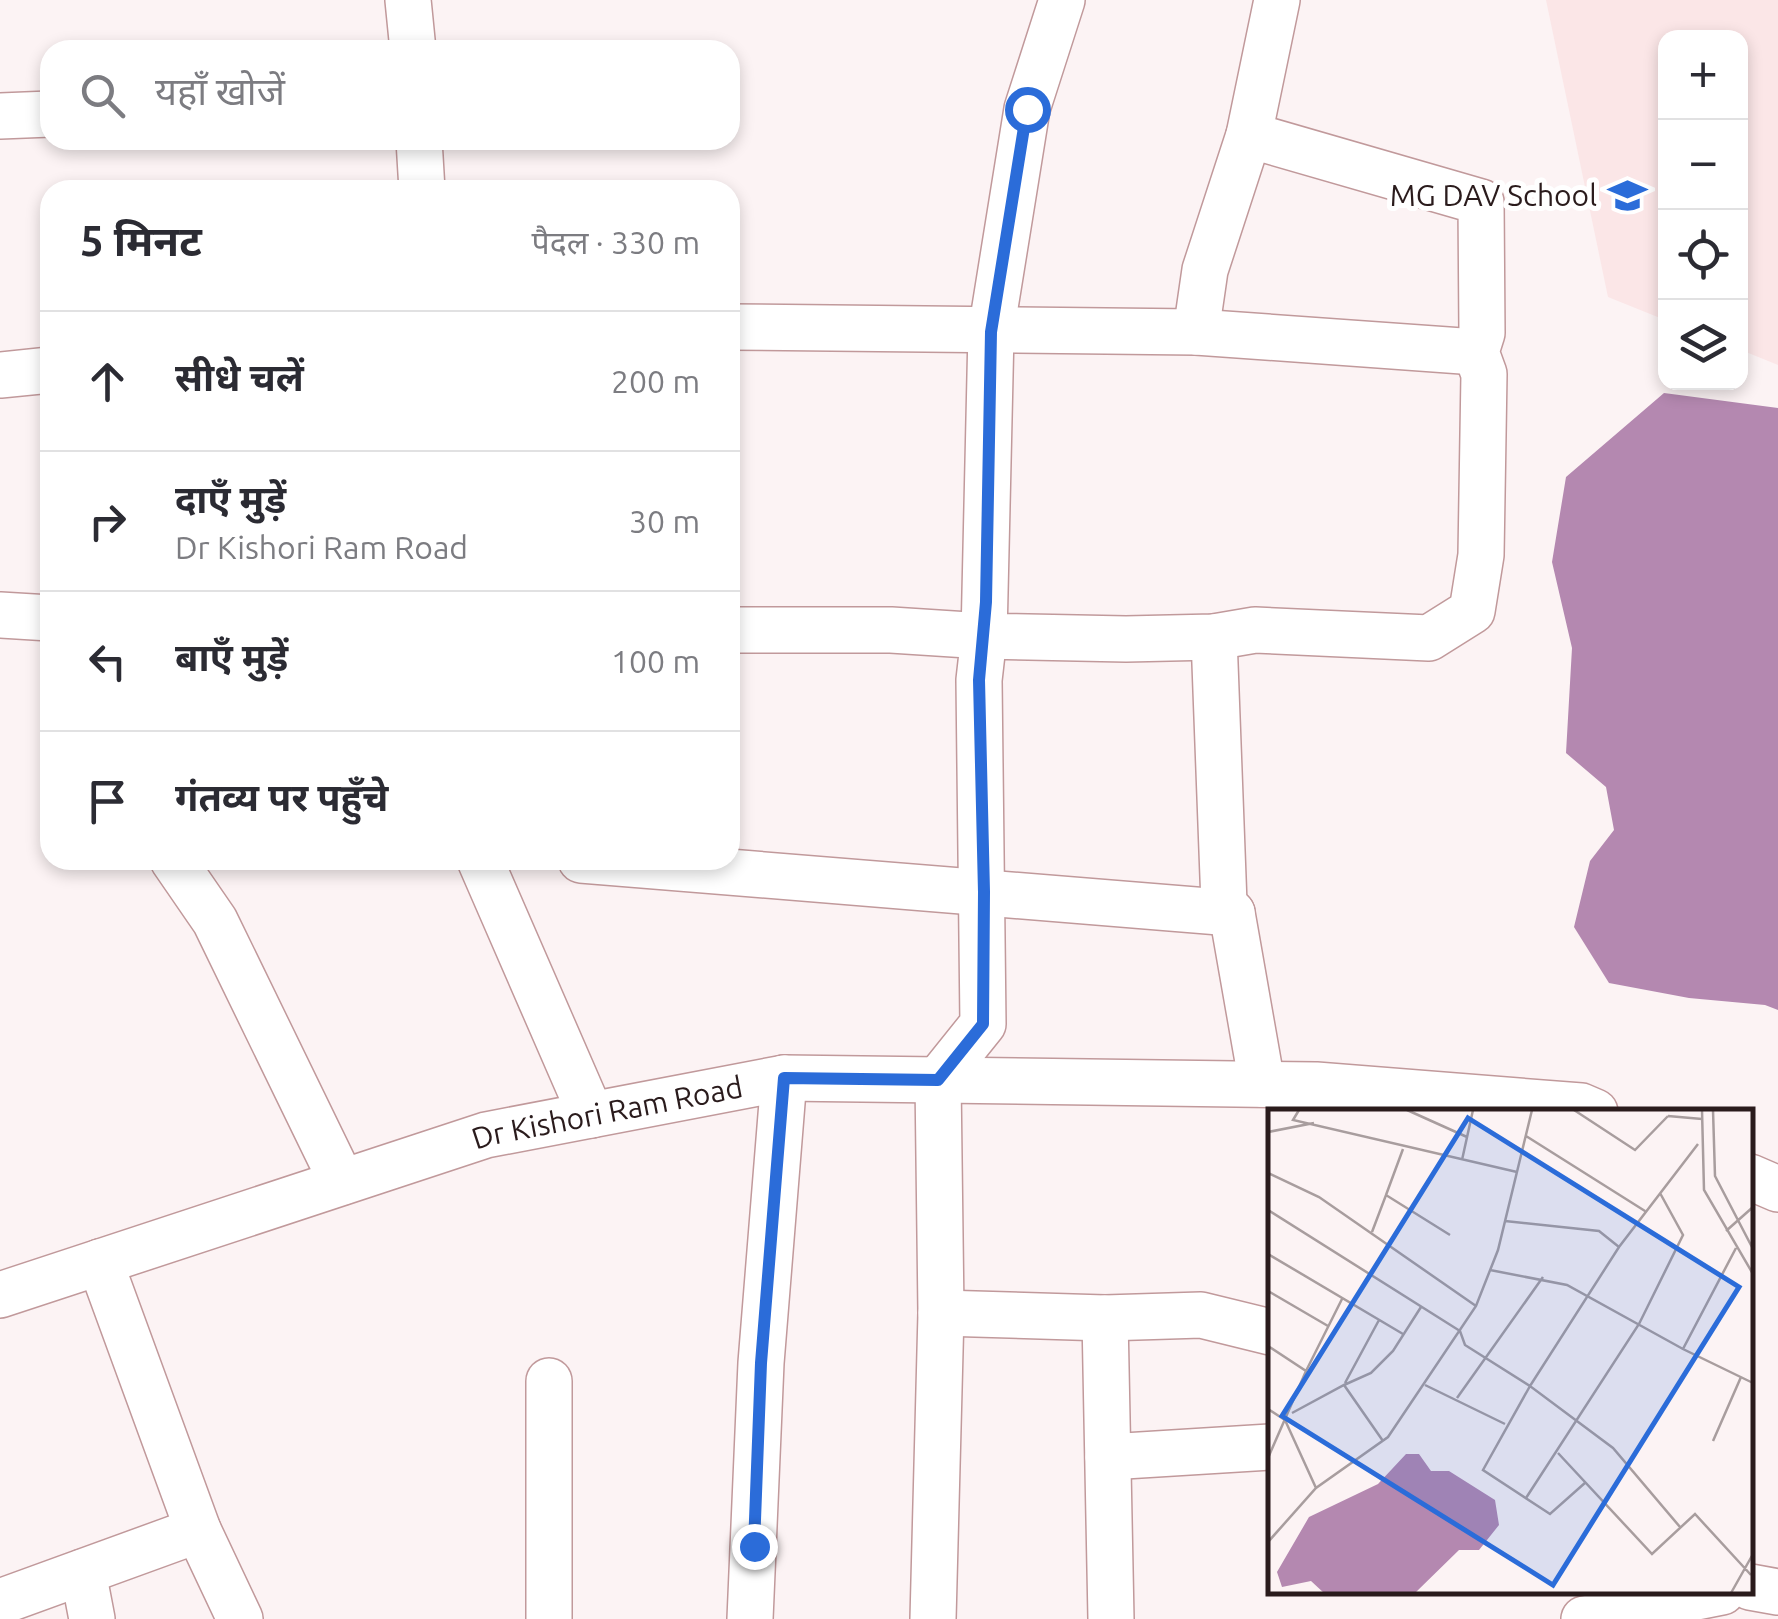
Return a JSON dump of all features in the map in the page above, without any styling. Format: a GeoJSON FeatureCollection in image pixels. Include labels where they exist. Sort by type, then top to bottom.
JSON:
{"type":"FeatureCollection","features":[{"type":"Feature","properties":{"kind":"street"},"geometry":{"type":"LineString","coordinates":[[408,0],[412,40]]}},
{"type":"Feature","properties":{"kind":"street"},"geometry":{"type":"LineString","coordinates":[[933,1619],[941,1313],[938,1080],[983,1024],[979,680],[984,636],[991,332],[1027,109],[1062,0]]}},
{"type":"Feature","properties":{"kind":"street"},"geometry":{"type":"LineString","coordinates":[[1196,332],[1205,270],[1249,135],[1277,0]]}},
{"type":"Feature","properties":{"kind":"street"},"geometry":{"type":"LineString","coordinates":[[0,116],[40,114]]}},
{"type":"Feature","properties":{"kind":"street"},"geometry":{"type":"LineString","coordinates":[[740,630],[1214,637],[1255,630],[1429,638],[1472,611],[1481,555],[1484,374],[1476,352],[1482,333],[1480,202],[1249,135]]}},
{"type":"Feature","properties":{"kind":"street"},"geometry":{"type":"LineString","coordinates":[[420,150],[421,180]]}},
{"type":"Feature","properties":{"kind":"street"},"geometry":{"type":"LineString","coordinates":[[740,328],[1196,332],[1476,352]]}},
{"type":"Feature","properties":{"kind":"street"},"geometry":{"type":"LineString","coordinates":[[0,375],[40,371]]}},
{"type":"Feature","properties":{"kind":"street"},"geometry":{"type":"LineString","coordinates":[[0,616],[40,618]]}},
{"type":"Feature","properties":{"kind":"street"},"geometry":{"type":"LineString","coordinates":[[1214,637],[1224,904],[1232,913],[1262,1084]]}},
{"type":"Feature","properties":{"kind":"street"},"geometry":{"type":"LineString","coordinates":[[180,870],[214,922],[342,1182]]}},
{"type":"Feature","properties":{"kind":"street"},"geometry":{"type":"LineString","coordinates":[[496,870],[591,1115]]}},
{"type":"Feature","properties":{"kind":"street"},"geometry":{"type":"LineString","coordinates":[[707,870],[1232,913]]}},
{"type":"Feature","properties":{"kind":"street"},"geometry":{"type":"LineString","coordinates":[[750,1619],[761,1363],[784,1078]]}},
{"type":"Feature","properties":{"kind":"street","name":"Dr Kishori Ram Road"},"geometry":{"type":"LineString","coordinates":[[0,1295],[486,1135],[784,1078],[1316,1085],[1588,1109]]}},
{"type":"Feature","properties":{"kind":"street"},"geometry":{"type":"LineString","coordinates":[[1753,1178],[1778,1189]]}},
{"type":"Feature","properties":{"kind":"street"},"geometry":{"type":"LineString","coordinates":[[100,1262],[198,1530],[240,1619]]}},
{"type":"Feature","properties":{"kind":"street"},"geometry":{"type":"LineString","coordinates":[[941,1313],[1105,1318],[1201,1315],[1268,1332]]}},
{"type":"Feature","properties":{"kind":"street"},"geometry":{"type":"LineString","coordinates":[[1105,1318],[1111,1619]]}},
{"type":"Feature","properties":{"kind":"street"},"geometry":{"type":"LineString","coordinates":[[548,1619],[550,1381]]}},
{"type":"Feature","properties":{"kind":"street"},"geometry":{"type":"LineString","coordinates":[[1108,1457],[1268,1447]]}},
{"type":"Feature","properties":{"kind":"street"},"geometry":{"type":"LineString","coordinates":[[0,1602],[198,1530]]}},
{"type":"Feature","properties":{"kind":"street"},"geometry":{"type":"LineString","coordinates":[[83,1572],[92,1619]]}},
{"type":"Feature","properties":{"kind":"street"},"geometry":{"type":"LineString","coordinates":[[1753,1587],[1778,1592]]}},
{"type":"Feature","properties":{"kind":"street"},"geometry":{"type":"LineString","coordinates":[[1584,1619],[1712,1594]]}},
{"type":"Feature","properties":{"kind":"shaded area","name":"MG DAV School"},"geometry":{"type":"Polygon","coordinates":[[[1546,0],[1778,0],[1778,365],[1748,353],[1748,30],[1658,30],[1658,317],[1608,297],[1546,0]]]}},
{"type":"Feature","properties":{"kind":"shaded area"},"geometry":{"type":"Polygon","coordinates":[[[1664,393],[1778,408],[1778,1010],[1609,983],[1574,927],[1590,861],[1614,830],[1606,787],[1566,753],[1572,648],[1552,562],[1566,477],[1664,393]]]}},
{"type":"Feature","properties":{"kind":"place","name":"MG DAV School"},"geometry":{"type":"Point","coordinates":[1627,195]}},
{"type":"Feature","properties":{"kind":"route"},"geometry":{"type":"LineString","coordinates":[[754,1546],[761,1363],[784,1078],[938,1080],[983,1024],[979,680],[986,602],[991,332],[1027,109]]}}]}
